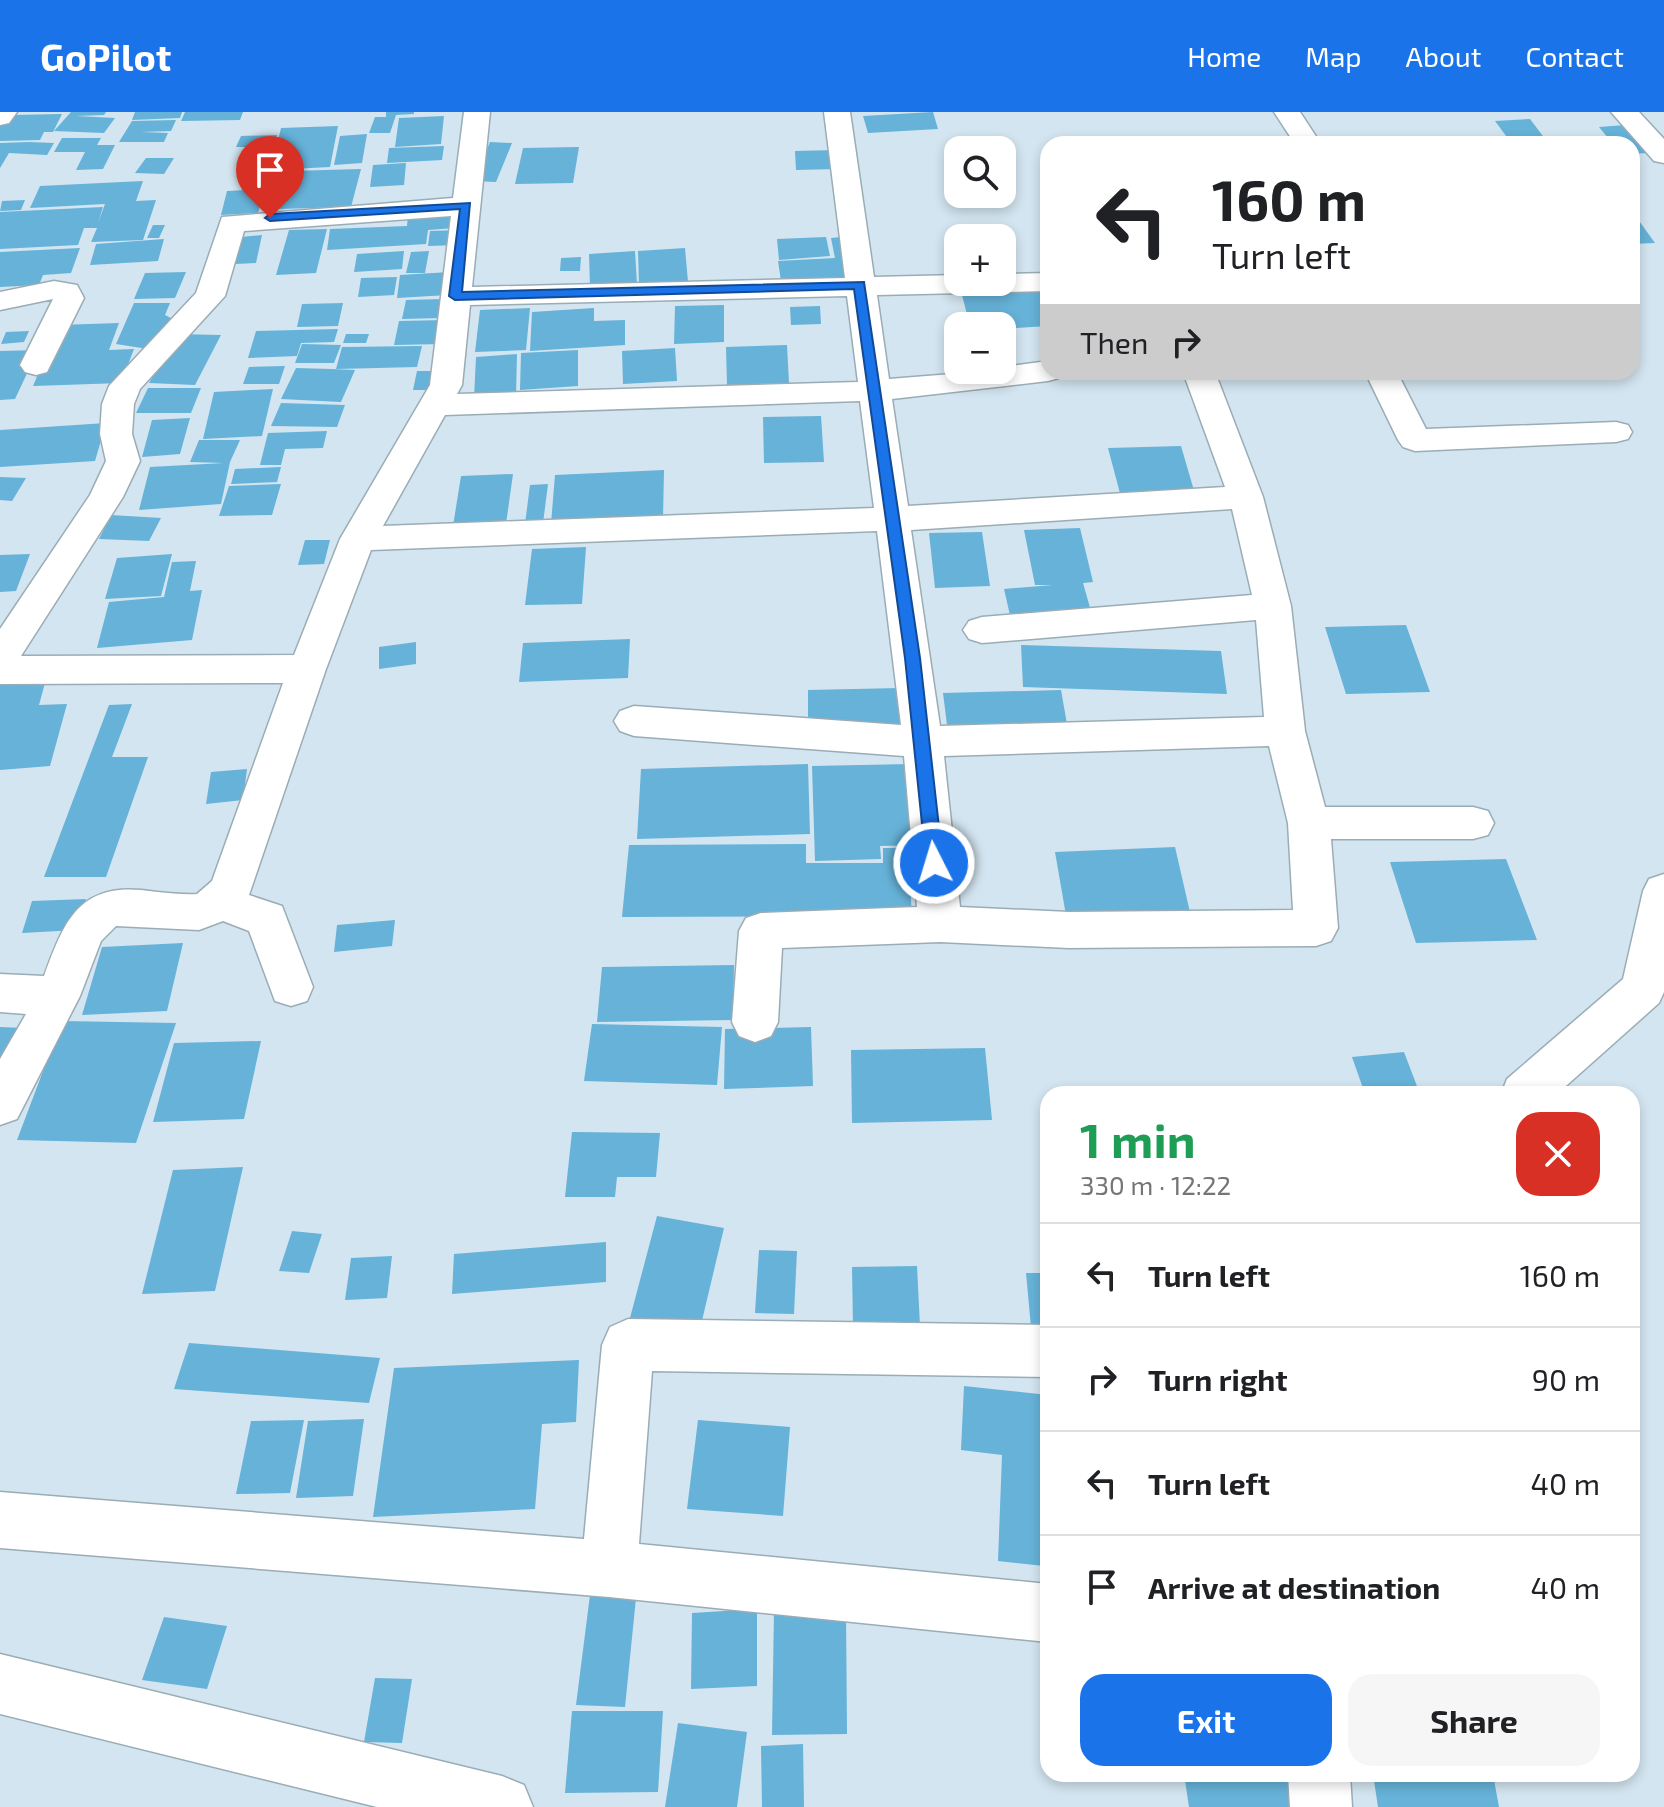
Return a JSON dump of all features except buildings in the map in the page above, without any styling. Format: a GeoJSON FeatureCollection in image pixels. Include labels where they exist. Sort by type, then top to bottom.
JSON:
{"type":"FeatureCollection","features":[{"type":"Feature","properties":{"kind":"street"},"geometry":{"type":"LineString","coordinates":[[0,117],[4,112]]}},
{"type":"Feature","properties":{"kind":"street"},"geometry":{"type":"LineString","coordinates":[[0,1104],[58,996],[90,922],[111,908],[206,913],[222,903],[230,891],[307,669],[358,539],[446,385],[477,112]]}},
{"type":"Feature","properties":{"kind":"street"},"geometry":{"type":"LineString","coordinates":[[837,112],[923,742],[940,924]]}},
{"type":"Feature","properties":{"kind":"street"},"geometry":{"type":"LineString","coordinates":[[1287,112],[1303,136]]}},
{"type":"Feature","properties":{"kind":"street"},"geometry":{"type":"LineString","coordinates":[[1624,112],[1664,155]]}},
{"type":"Feature","properties":{"kind":"street"},"geometry":{"type":"LineString","coordinates":[[0,658],[111,485],[123,461],[116,434],[118,404],[125,386],[210,296],[232,223],[242,219],[466,206]]}},
{"type":"Feature","properties":{"kind":"street"},"geometry":{"type":"LineString","coordinates":[[455,296],[1040,282]]}},
{"type":"Feature","properties":{"kind":"street"},"geometry":{"type":"LineString","coordinates":[[0,301],[54,290],[66,291],[69,298],[36,365]]}},
{"type":"Feature","properties":{"kind":"street"},"geometry":{"type":"LineString","coordinates":[[435,405],[875,391],[1040,372]]}},
{"type":"Feature","properties":{"kind":"street"},"geometry":{"type":"LineString","coordinates":[[755,1022],[761,931],[940,924],[1069,930],[1316,928],[1309,823],[1285,731],[1273,606],[1248,518],[1246,497],[1202,380]]}},
{"type":"Feature","properties":{"kind":"street"},"geometry":{"type":"LineString","coordinates":[[1385,380],[1415,440],[1616,432]]}},
{"type":"Feature","properties":{"kind":"street"},"geometry":{"type":"LineString","coordinates":[[358,539],[894,519],[1246,497]]}},
{"type":"Feature","properties":{"kind":"street"},"geometry":{"type":"LineString","coordinates":[[982,630],[1273,606]]}},
{"type":"Feature","properties":{"kind":"street"},"geometry":{"type":"LineString","coordinates":[[0,670],[307,669]]}},
{"type":"Feature","properties":{"kind":"street"},"geometry":{"type":"LineString","coordinates":[[634,721],[923,742],[1285,731]]}},
{"type":"Feature","properties":{"kind":"street"},"geometry":{"type":"LineString","coordinates":[[1309,823],[1473,823]]}},
{"type":"Feature","properties":{"kind":"street"},"geometry":{"type":"LineString","coordinates":[[1533,1086],[1643,989],[1664,891]]}},
{"type":"Feature","properties":{"kind":"street"},"geometry":{"type":"LineString","coordinates":[[222,903],[267,919],[291,987]]}},
{"type":"Feature","properties":{"kind":"street"},"geometry":{"type":"LineString","coordinates":[[0,993],[58,996]]}},
{"type":"Feature","properties":{"kind":"street"},"geometry":{"type":"LineString","coordinates":[[609,1569],[628,1345],[1040,1351]]}},
{"type":"Feature","properties":{"kind":"street"},"geometry":{"type":"LineString","coordinates":[[0,1520],[609,1569],[1040,1612]]}},
{"type":"Feature","properties":{"kind":"street"},"geometry":{"type":"LineString","coordinates":[[0,1684],[502,1807]]}},
{"type":"Feature","properties":{"kind":"street"},"geometry":{"type":"LineString","coordinates":[[1319,1782],[1321,1807]]}},
{"type":"Feature","properties":{"kind":"route"},"geometry":{"type":"LineString","coordinates":[[270,218],[466,206],[455,296],[859,285],[913,658],[934,863]]}}]}
